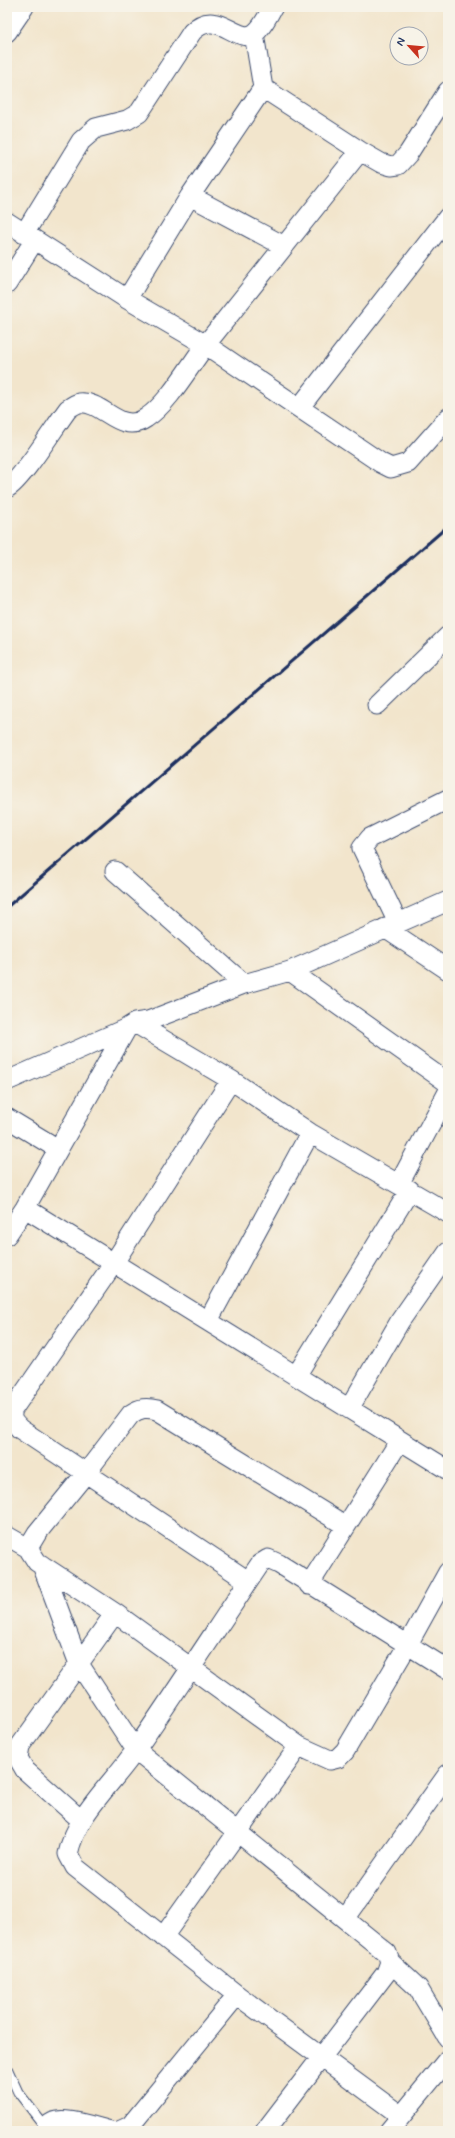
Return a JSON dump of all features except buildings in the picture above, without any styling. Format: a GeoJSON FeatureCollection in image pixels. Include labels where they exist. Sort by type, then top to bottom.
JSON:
{"type":"FeatureCollection","features":[{"type":"Feature","properties":{"kind":"street"},"geometry":{"type":"LineString","coordinates":[[7,32],[24,7]]}},
{"type":"Feature","properties":{"kind":"street"},"geometry":{"type":"LineString","coordinates":[[128,299],[190,196],[263,88],[254,34],[273,7]]}},
{"type":"Feature","properties":{"kind":"street"},"geometry":{"type":"LineString","coordinates":[[7,284],[29,237],[81,141],[96,128],[127,120],[139,113],[192,32],[200,24],[206,14],[242,34],[254,34]]}},
{"type":"Feature","properties":{"kind":"street"},"geometry":{"type":"LineString","coordinates":[[263,88],[360,151],[381,163],[391,166],[398,165],[408,154],[448,91]]}},
{"type":"Feature","properties":{"kind":"street"},"geometry":{"type":"LineString","coordinates":[[7,488],[17,480],[68,409],[78,403],[88,404],[121,422],[134,423],[145,419],[159,407],[206,345],[360,151]]}},
{"type":"Feature","properties":{"kind":"street"},"geometry":{"type":"LineString","coordinates":[[190,196],[284,246]]}},
{"type":"Feature","properties":{"kind":"street"},"geometry":{"type":"LineString","coordinates":[[300,407],[448,217]]}},
{"type":"Feature","properties":{"kind":"street"},"geometry":{"type":"LineString","coordinates":[[7,222],[128,299],[206,345],[381,463],[391,468],[408,463],[448,418]]}},
{"type":"Feature","properties":{"kind":"street"},"geometry":{"type":"LineString","coordinates":[[377,705],[448,636]]}},
{"type":"Feature","properties":{"kind":"street"},"geometry":{"type":"LineString","coordinates":[[448,799],[370,838],[362,848],[392,926],[448,970]]}},
{"type":"Feature","properties":{"kind":"street"},"geometry":{"type":"LineString","coordinates":[[115,871],[244,984]]}},
{"type":"Feature","properties":{"kind":"street"},"geometry":{"type":"LineString","coordinates":[[8,1078],[131,1026],[148,1021],[244,984],[290,971],[448,901]]}},
{"type":"Feature","properties":{"kind":"street"},"geometry":{"type":"LineString","coordinates":[[290,971],[448,1083]]}},
{"type":"Feature","properties":{"kind":"street"},"geometry":{"type":"LineString","coordinates":[[131,1026],[231,1080],[310,1133],[448,1213]]}},
{"type":"Feature","properties":{"kind":"street"},"geometry":{"type":"LineString","coordinates":[[7,1235],[25,1208],[131,1026]]}},
{"type":"Feature","properties":{"kind":"street"},"geometry":{"type":"LineString","coordinates":[[231,1080],[113,1264],[13,1409],[11,1417],[20,1429],[248,1582]]}},
{"type":"Feature","properties":{"kind":"street"},"geometry":{"type":"LineString","coordinates":[[296,1376],[404,1187],[448,1092]]}},
{"type":"Feature","properties":{"kind":"street"},"geometry":{"type":"LineString","coordinates":[[7,1118],[58,1149]]}},
{"type":"Feature","properties":{"kind":"street"},"geometry":{"type":"LineString","coordinates":[[208,1321],[310,1133]]}},
{"type":"Feature","properties":{"kind":"street"},"geometry":{"type":"LineString","coordinates":[[25,1208],[349,1409],[399,1442],[448,1470]]}},
{"type":"Feature","properties":{"kind":"street"},"geometry":{"type":"LineString","coordinates":[[349,1409],[400,1321],[448,1252]]}},
{"type":"Feature","properties":{"kind":"street"},"geometry":{"type":"LineString","coordinates":[[28,1548],[37,1533],[86,1473],[131,1414],[138,1409],[147,1408],[157,1410],[346,1526]]}},
{"type":"Feature","properties":{"kind":"street"},"geometry":{"type":"LineString","coordinates":[[309,1584],[399,1442]]}},
{"type":"Feature","properties":{"kind":"street"},"geometry":{"type":"LineString","coordinates":[[7,1536],[28,1548],[37,1562],[115,1613],[299,1746],[321,1758],[330,1760],[338,1758],[408,1646],[448,1572]]}},
{"type":"Feature","properties":{"kind":"street"},"geometry":{"type":"LineString","coordinates":[[400,2115],[238,1995],[163,1937],[75,1867],[68,1854],[71,1841],[81,1820],[136,1750],[260,1564],[268,1559],[279,1564],[448,1670]]}},
{"type":"Feature","properties":{"kind":"street"},"geometry":{"type":"LineString","coordinates":[[42,1565],[79,1664],[136,1750],[387,1953],[390,1962],[418,1988],[448,2038]]}},
{"type":"Feature","properties":{"kind":"street"},"geometry":{"type":"LineString","coordinates":[[81,1820],[25,1770],[18,1758],[20,1746],[115,1613]]}},
{"type":"Feature","properties":{"kind":"street"},"geometry":{"type":"LineString","coordinates":[[163,1937],[236,1832],[299,1746]]}},
{"type":"Feature","properties":{"kind":"street"},"geometry":{"type":"LineString","coordinates":[[345,1919],[445,1784]]}},
{"type":"Feature","properties":{"kind":"street"},"geometry":{"type":"LineString","coordinates":[[265,2131],[323,2058],[386,1973],[390,1962]]}},
{"type":"Feature","properties":{"kind":"street"},"geometry":{"type":"LineString","coordinates":[[123,2129],[238,1995]]}},
{"type":"Feature","properties":{"kind":"street"},"geometry":{"type":"LineString","coordinates":[[389,2131],[400,2115],[448,2059]]}},
{"type":"Feature","properties":{"kind":"street"},"geometry":{"type":"LineString","coordinates":[[46,2130],[56,2120],[64,2120],[110,2131]]}},
{"type":"Feature","properties":{"kind":"lane"},"geometry":{"type":"LineString","coordinates":[[7,2068],[18,2092],[46,2130]]}},
{"type":"Feature","properties":{"kind":"railway"},"geometry":{"type":"LineString","coordinates":[[7,907],[448,526]]}}]}
